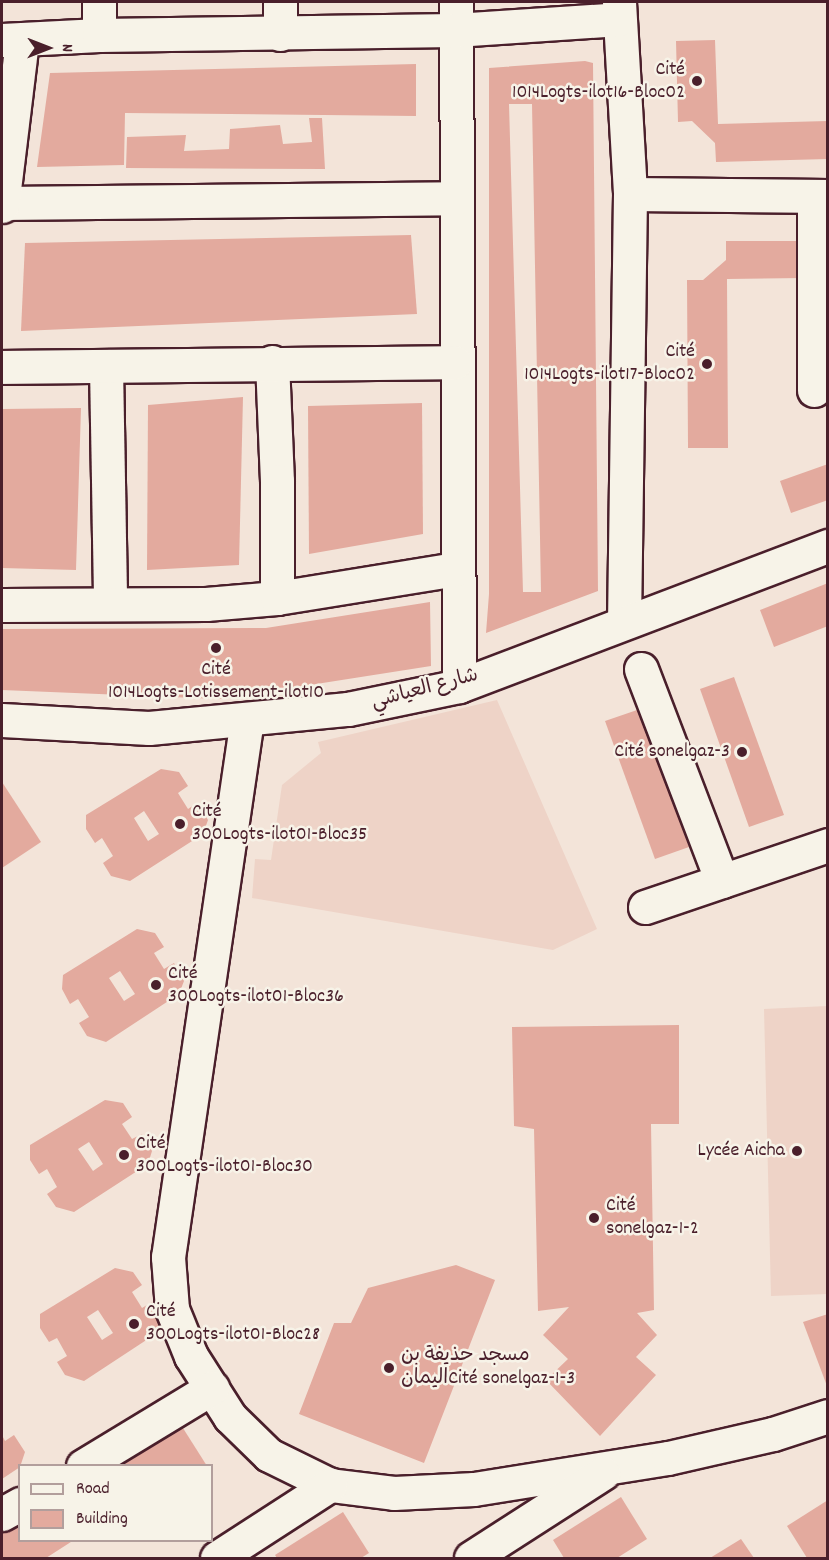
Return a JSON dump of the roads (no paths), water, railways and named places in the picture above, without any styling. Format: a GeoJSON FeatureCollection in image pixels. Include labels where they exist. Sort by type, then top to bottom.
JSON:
{"type":"FeatureCollection","features":[{"type":"Feature","properties":{"kind":"street"},"geometry":{"type":"LineString","coordinates":[[99,2],[99,35]]}},
{"type":"Feature","properties":{"kind":"street"},"geometry":{"type":"LineString","coordinates":[[280,2],[280,34]]}},
{"type":"Feature","properties":{"kind":"street"},"geometry":{"type":"LineString","coordinates":[[455,198],[2,205],[12,40],[99,35],[280,34],[455,16],[619,10],[630,194],[624,622]]}},
{"type":"Feature","properties":{"kind":"street"},"geometry":{"type":"LineString","coordinates":[[455,16],[455,362],[459,686]]}},
{"type":"Feature","properties":{"kind":"street"},"geometry":{"type":"LineString","coordinates":[[630,194],[821,196],[814,390]]}},
{"type":"Feature","properties":{"kind":"street"},"geometry":{"type":"LineString","coordinates":[[2,367],[272,362],[455,362]]}},
{"type":"Feature","properties":{"kind":"street"},"geometry":{"type":"LineString","coordinates":[[272,362],[277,481],[277,598]]}},
{"type":"Feature","properties":{"kind":"street"},"geometry":{"type":"LineString","coordinates":[[106,366],[110,604]]}},
{"type":"Feature","properties":{"kind":"street","name":"شارع العياشي"},"geometry":{"type":"LineString","coordinates":[[2,720],[149,728],[348,710],[459,686],[828,546]]}},
{"type":"Feature","properties":{"kind":"street"},"geometry":{"type":"LineString","coordinates":[[2,605],[206,604],[277,598],[457,569]]}},
{"type":"Feature","properties":{"kind":"street"},"geometry":{"type":"LineString","coordinates":[[641,669],[722,881]]}},
{"type":"Feature","properties":{"kind":"street"},"geometry":{"type":"LineString","coordinates":[[247,719],[168,1257],[172,1309],[191,1356],[230,1417],[270,1455],[330,1485],[394,1492],[474,1489],[668,1458],[773,1434],[828,1416]]}},
{"type":"Feature","properties":{"kind":"street"},"geometry":{"type":"LineString","coordinates":[[645,907],[828,845]]}},
{"type":"Feature","properties":{"kind":"street"},"geometry":{"type":"LineString","coordinates":[[86,1464],[212,1388]]}},
{"type":"Feature","properties":{"kind":"street"},"geometry":{"type":"LineString","coordinates":[[471,1558],[613,1467]]}},
{"type":"Feature","properties":{"kind":"street"},"geometry":{"type":"LineString","coordinates":[[217,1558],[330,1485]]}},
{"type":"Feature","properties":{"kind":"street"},"geometry":{"type":"LineString","coordinates":[[2,1514],[18,1505]]}},
{"type":"Feature","properties":{"kind":"place","name":"Cité 1014Logts-ilot16-Bloc02"},"geometry":{"type":"Point","coordinates":[697,81]}},
{"type":"Feature","properties":{"kind":"place","name":"Cité 1014Logts-ilot17-Bloc02"},"geometry":{"type":"Point","coordinates":[707,364]}},
{"type":"Feature","properties":{"kind":"place","name":"Cité 1014Logts-Lotissement-ilot10"},"geometry":{"type":"Point","coordinates":[216,648]}},
{"type":"Feature","properties":{"kind":"place","name":"Cité sonelgaz-3"},"geometry":{"type":"Point","coordinates":[742,752]}},
{"type":"Feature","properties":{"kind":"place","name":"Cité 300Logts-ilot01-Bloc35"},"geometry":{"type":"Point","coordinates":[180,824]}},
{"type":"Feature","properties":{"kind":"place","name":"Cité 300Logts-ilot01-Bloc36"},"geometry":{"type":"Point","coordinates":[156,985]}},
{"type":"Feature","properties":{"kind":"place","name":"Lycée Aicha"},"geometry":{"type":"Point","coordinates":[797,1151]}},
{"type":"Feature","properties":{"kind":"place","name":"Cité 300Logts-ilot01-Bloc30"},"geometry":{"type":"Point","coordinates":[124,1155]}},
{"type":"Feature","properties":{"kind":"place","name":"Cité sonelgaz-1-2"},"geometry":{"type":"Point","coordinates":[594,1218]}},
{"type":"Feature","properties":{"kind":"place","name":"Cité 300Logts-ilot01-Bloc28"},"geometry":{"type":"Point","coordinates":[134,1324]}},
{"type":"Feature","properties":{"kind":"place","name":"مسجد حذيفة بن اليمانCité sonelgaz-1-3"},"geometry":{"type":"Point","coordinates":[389,1368]}}]}
